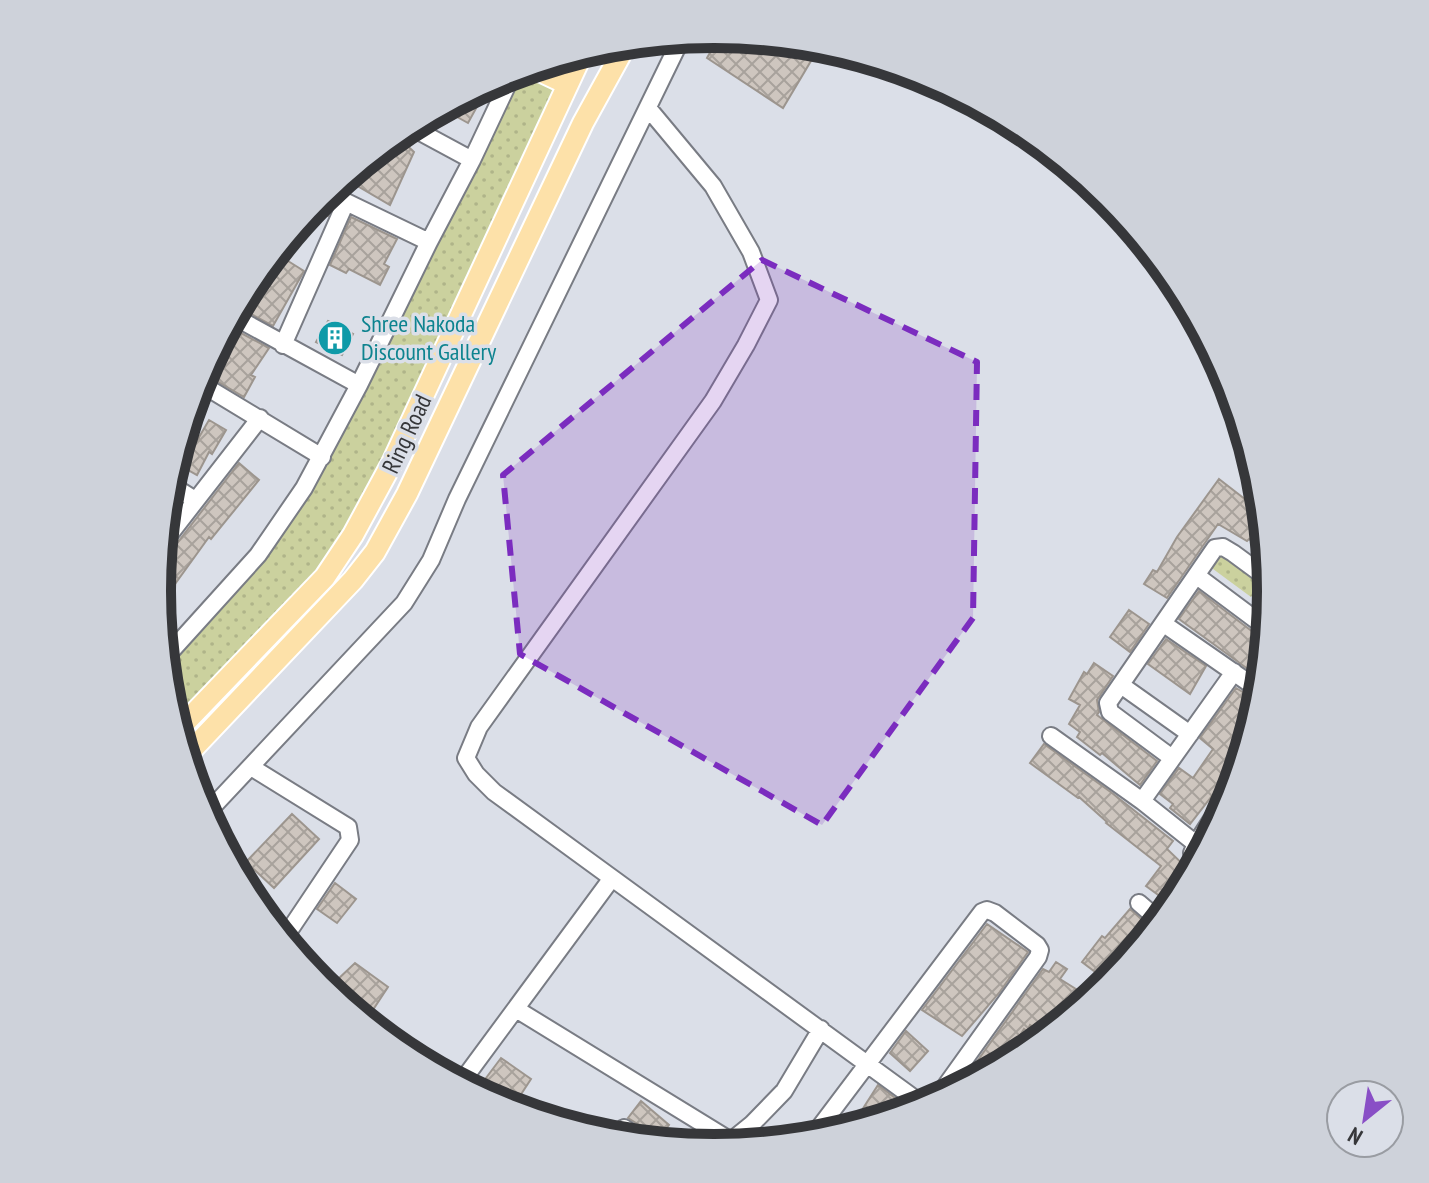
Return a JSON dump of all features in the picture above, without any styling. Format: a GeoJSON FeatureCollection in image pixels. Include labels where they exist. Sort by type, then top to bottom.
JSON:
{"type":"FeatureCollection","features":[{"type":"Feature","properties":{"kind":"main road","name":"Ring Road"},"geometry":{"type":"LineString","coordinates":[[194,747],[353,580],[375,552],[407,494],[583,123],[620,56]]}},
{"type":"Feature","properties":{"kind":"main road","name":"Ring Road"},"geometry":{"type":"LineString","coordinates":[[187,721],[325,577],[353,535],[392,463],[576,67]]}},
{"type":"Feature","properties":{"kind":"main road"},"geometry":{"type":"LineString","coordinates":[[548,75],[567,84]]}},
{"type":"Feature","properties":{"kind":"street"},"geometry":{"type":"LineString","coordinates":[[215,805],[404,603],[431,560],[457,499],[676,49]]}},
{"type":"Feature","properties":{"kind":"street"},"geometry":{"type":"LineString","coordinates":[[174,648],[258,555],[304,488],[359,385],[505,90]]}},
{"type":"Feature","properties":{"kind":"street"},"geometry":{"type":"LineString","coordinates":[[648,108],[713,186],[751,252],[769,300],[713,401],[479,727],[466,758],[476,774],[494,792],[913,1097]]}},
{"type":"Feature","properties":{"kind":"street"},"geometry":{"type":"LineString","coordinates":[[423,134],[472,160]]}},
{"type":"Feature","properties":{"kind":"street"},"geometry":{"type":"LineString","coordinates":[[340,198],[429,242]]}},
{"type":"Feature","properties":{"kind":"street"},"geometry":{"type":"LineString","coordinates":[[283,345],[346,202]]}},
{"type":"Feature","properties":{"kind":"street"},"geometry":{"type":"LineString","coordinates":[[243,322],[359,385]]}},
{"type":"Feature","properties":{"kind":"street"},"geometry":{"type":"LineString","coordinates":[[210,389],[322,457]]}},
{"type":"Feature","properties":{"kind":"street"},"geometry":{"type":"LineString","coordinates":[[175,526],[260,418]]}},
{"type":"Feature","properties":{"kind":"street"},"geometry":{"type":"LineString","coordinates":[[180,491],[195,500]]}},
{"type":"Feature","properties":{"kind":"street"},"geometry":{"type":"LineString","coordinates":[[1172,758],[1110,712],[1108,703],[1215,548],[1223,547],[1257,571]]}},
{"type":"Feature","properties":{"kind":"street"},"geometry":{"type":"LineString","coordinates":[[1197,576],[1257,621]]}},
{"type":"Feature","properties":{"kind":"street"},"geometry":{"type":"LineString","coordinates":[[1164,624],[1250,683]]}},
{"type":"Feature","properties":{"kind":"street"},"geometry":{"type":"LineString","coordinates":[[1142,801],[1234,672]]}},
{"type":"Feature","properties":{"kind":"street"},"geometry":{"type":"LineString","coordinates":[[1121,685],[1190,734]]}},
{"type":"Feature","properties":{"kind":"street"},"geometry":{"type":"LineString","coordinates":[[1051,736],[1196,844]]}},
{"type":"Feature","properties":{"kind":"street"},"geometry":{"type":"LineString","coordinates":[[251,767],[348,827],[350,840],[290,930]]}},
{"type":"Feature","properties":{"kind":"street"},"geometry":{"type":"LineString","coordinates":[[467,1075],[612,878]]}},
{"type":"Feature","properties":{"kind":"street"},"geometry":{"type":"LineString","coordinates":[[1139,903],[1152,914]]}},
{"type":"Feature","properties":{"kind":"street"},"geometry":{"type":"LineString","coordinates":[[821,1125],[982,912],[987,910],[995,913],[1040,950],[949,1082]]}},
{"type":"Feature","properties":{"kind":"street"},"geometry":{"type":"LineString","coordinates":[[516,1009],[721,1135]]}},
{"type":"Feature","properties":{"kind":"street"},"geometry":{"type":"LineString","coordinates":[[739,1134],[784,1091],[821,1029]]}},
{"type":"Feature","properties":{"kind":"highlighted area"},"geometry":{"type":"Polygon","coordinates":[[[762,260],[977,362],[973,618],[822,825],[520,654],[503,475],[762,260]]]}},
{"type":"Feature","properties":{"kind":"green space"},"geometry":{"type":"Polygon","coordinates":[[[575,67],[325,577],[188,723],[174,647],[314,488],[511,88],[575,67]]]}},
{"type":"Feature","properties":{"kind":"green space"},"geometry":{"type":"Polygon","coordinates":[[[1221,550],[1258,575],[1258,588],[1251,597],[1209,566],[1221,550]]]}},
{"type":"Feature","properties":{"kind":"building"},"geometry":{"type":"Polygon","coordinates":[[[714,48],[813,57],[783,108],[707,58],[714,48]]]}},
{"type":"Feature","properties":{"kind":"building"},"geometry":{"type":"Polygon","coordinates":[[[479,103],[468,123],[454,115],[479,103]]]}},
{"type":"Feature","properties":{"kind":"building"},"geometry":{"type":"Polygon","coordinates":[[[406,145],[414,152],[390,205],[355,184],[406,145]]]}},
{"type":"Feature","properties":{"kind":"building"},"geometry":{"type":"Polygon","coordinates":[[[351,217],[397,239],[384,264],[389,267],[380,285],[349,269],[346,273],[330,265],[351,217]]]}},
{"type":"Feature","properties":{"kind":"building"},"geometry":{"type":"Polygon","coordinates":[[[285,259],[304,271],[273,326],[251,314],[255,308],[253,306],[285,259]]]}},
{"type":"Feature","properties":{"kind":"building","name":"Shree Nakoda Discount Gallery"},"geometry":{"type":"Polygon","coordinates":[[[328,321],[353,334],[342,355],[316,342],[328,321]]]}},
{"type":"Feature","properties":{"kind":"building"},"geometry":{"type":"Polygon","coordinates":[[[238,331],[269,348],[251,375],[255,377],[244,397],[214,379],[238,331]]]}},
{"type":"Feature","properties":{"kind":"building"},"geometry":{"type":"Polygon","coordinates":[[[209,420],[226,430],[197,475],[185,468],[193,442],[195,444],[209,420]]]}},
{"type":"Feature","properties":{"kind":"building"},"geometry":{"type":"Polygon","coordinates":[[[239,463],[259,480],[211,539],[209,537],[171,590],[173,549],[239,463]]]}},
{"type":"Feature","properties":{"kind":"building"},"geometry":{"type":"Polygon","coordinates":[[[1219,479],[1250,502],[1256,543],[1218,524],[1167,598],[1144,584],[1153,570],[1157,572],[1177,537],[1219,479]]]}},
{"type":"Feature","properties":{"kind":"building"},"geometry":{"type":"Polygon","coordinates":[[[1199,591],[1256,634],[1252,672],[1179,619],[1199,591]]]}},
{"type":"Feature","properties":{"kind":"building"},"geometry":{"type":"Polygon","coordinates":[[[1129,610],[1149,624],[1130,652],[1110,637],[1129,610]]]}},
{"type":"Feature","properties":{"kind":"building"},"geometry":{"type":"Polygon","coordinates":[[[1166,639],[1206,666],[1190,694],[1148,664],[1166,639]]]}},
{"type":"Feature","properties":{"kind":"building"},"geometry":{"type":"Polygon","coordinates":[[[1094,663],[1113,676],[1097,700],[1097,715],[1157,761],[1140,785],[1102,753],[1100,755],[1077,737],[1080,732],[1069,724],[1080,705],[1069,699],[1084,672],[1087,674],[1094,663]]]}},
{"type":"Feature","properties":{"kind":"building"},"geometry":{"type":"Polygon","coordinates":[[[1236,688],[1248,695],[1224,781],[1190,824],[1170,808],[1173,804],[1160,794],[1179,768],[1193,778],[1213,749],[1200,738],[1236,688]]]}},
{"type":"Feature","properties":{"kind":"building"},"geometry":{"type":"Polygon","coordinates":[[[1044,744],[1173,841],[1167,849],[1184,865],[1162,898],[1146,886],[1161,866],[1106,823],[1079,797],[1030,763],[1044,744]]]}},
{"type":"Feature","properties":{"kind":"building"},"geometry":{"type":"Polygon","coordinates":[[[292,814],[319,839],[274,888],[246,862],[292,814]]]}},
{"type":"Feature","properties":{"kind":"building"},"geometry":{"type":"Polygon","coordinates":[[[335,883],[356,899],[337,923],[317,909],[335,883]]]}},
{"type":"Feature","properties":{"kind":"building"},"geometry":{"type":"Polygon","coordinates":[[[1130,909],[1145,923],[1100,975],[1082,962],[1102,936],[1105,938],[1130,909]]]}},
{"type":"Feature","properties":{"kind":"building"},"geometry":{"type":"Polygon","coordinates":[[[987,924],[1028,952],[999,993],[962,1036],[922,1010],[987,924]]]}},
{"type":"Feature","properties":{"kind":"building"},"geometry":{"type":"Polygon","coordinates":[[[1056,962],[1067,969],[1060,979],[1081,992],[1036,1029],[1030,1025],[1015,1043],[973,1067],[1043,969],[1049,972],[1056,962]]]}},
{"type":"Feature","properties":{"kind":"building"},"geometry":{"type":"Polygon","coordinates":[[[355,963],[388,987],[371,1013],[336,981],[355,963]]]}},
{"type":"Feature","properties":{"kind":"building"},"geometry":{"type":"Polygon","coordinates":[[[906,1031],[928,1051],[910,1071],[890,1053],[906,1031]]]}},
{"type":"Feature","properties":{"kind":"building"},"geometry":{"type":"Polygon","coordinates":[[[501,1058],[531,1079],[518,1098],[482,1083],[501,1058]]]}},
{"type":"Feature","properties":{"kind":"building"},"geometry":{"type":"Polygon","coordinates":[[[878,1085],[900,1102],[889,1106],[859,1115],[878,1085]]]}},
{"type":"Feature","properties":{"kind":"building"},"geometry":{"type":"Polygon","coordinates":[[[641,1101],[669,1125],[663,1132],[648,1130],[628,1118],[641,1101]]]}},
{"type":"Feature","properties":{"kind":"place","name":"Shree Nakoda Discount Gallery"},"geometry":{"type":"Point","coordinates":[335,338]}}]}
